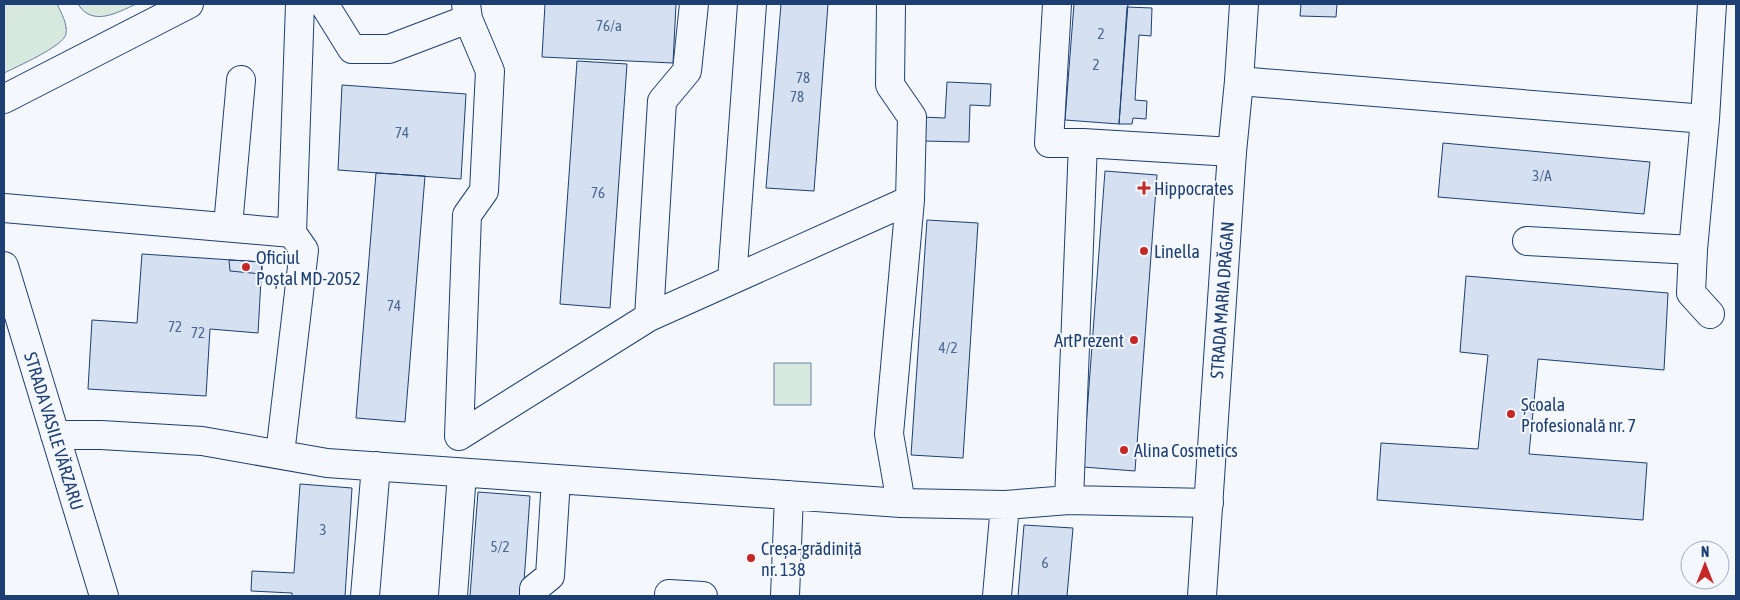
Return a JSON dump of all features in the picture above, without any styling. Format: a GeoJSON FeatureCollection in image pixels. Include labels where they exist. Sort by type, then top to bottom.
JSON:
{"type":"FeatureCollection","features":[{"type":"Feature","properties":{"kind":"main road"},"geometry":{"type":"LineString","coordinates":[[4,99],[189,4]]}},
{"type":"Feature","properties":{"kind":"main road"},"geometry":{"type":"LineString","coordinates":[[280,454],[304,250],[292,233],[300,4]]}},
{"type":"Feature","properties":{"kind":"main road"},"geometry":{"type":"LineString","coordinates":[[324,4],[352,48],[389,48],[467,11],[490,71],[484,191],[467,215],[459,436],[648,317],[910,200]]}},
{"type":"Feature","properties":{"kind":"main road"},"geometry":{"type":"LineString","coordinates":[[648,317],[662,101],[687,71],[694,4]]}},
{"type":"Feature","properties":{"kind":"main road"},"geometry":{"type":"LineString","coordinates":[[732,280],[752,4]]}},
{"type":"Feature","properties":{"kind":"main road"},"geometry":{"type":"LineString","coordinates":[[891,4],[890,85],[912,117],[910,200],[889,434],[901,503]]}},
{"type":"Feature","properties":{"kind":"main road"},"geometry":{"type":"LineString","coordinates":[[1057,4],[1049,143],[1083,143],[1232,152]]}},
{"type":"Feature","properties":{"kind":"main road","name":"STRADA MARIA DRĂGAN"},"geometry":{"type":"LineString","coordinates":[[1202,596],[1244,4]]}},
{"type":"Feature","properties":{"kind":"main road"},"geometry":{"type":"LineString","coordinates":[[1710,314],[1691,293],[1712,4]]}},
{"type":"Feature","properties":{"kind":"main road"},"geometry":{"type":"LineString","coordinates":[[228,226],[241,80]]}},
{"type":"Feature","properties":{"kind":"main road"},"geometry":{"type":"LineString","coordinates":[[1239,81],[1705,119]]}},
{"type":"Feature","properties":{"kind":"main road"},"geometry":{"type":"LineString","coordinates":[[1069,500],[1083,143]]}},
{"type":"Feature","properties":{"kind":"main road"},"geometry":{"type":"LineString","coordinates":[[4,208],[292,233]]}},
{"type":"Feature","properties":{"kind":"main road"},"geometry":{"type":"LineString","coordinates":[[1526,241],[1693,250]]}},
{"type":"Feature","properties":{"kind":"main road","name":"STRADA VASILE VĂRZARU"},"geometry":{"type":"LineString","coordinates":[[4,266],[14,344],[55,435],[104,596]]}},
{"type":"Feature","properties":{"kind":"main road"},"geometry":{"type":"LineString","coordinates":[[55,435],[101,435],[202,441],[327,463],[901,503],[1005,506],[1069,500],[1209,503]]}},
{"type":"Feature","properties":{"kind":"main road"},"geometry":{"type":"LineString","coordinates":[[365,596],[376,466]]}},
{"type":"Feature","properties":{"kind":"main road"},"geometry":{"type":"LineString","coordinates":[[453,596],[462,473]]}},
{"type":"Feature","properties":{"kind":"main road"},"geometry":{"type":"LineString","coordinates":[[534,596],[534,589],[550,576],[556,479]]}},
{"type":"Feature","properties":{"kind":"main road"},"geometry":{"type":"LineString","coordinates":[[785,596],[789,495]]}},
{"type":"Feature","properties":{"kind":"main road"},"geometry":{"type":"LineString","coordinates":[[997,596],[1005,506]]}},
{"type":"Feature","properties":{"kind":"main road"},"geometry":{"type":"LineString","coordinates":[[669,596],[669,594],[703,596]]}},
{"type":"Feature","properties":{"kind":"shaded area"},"geometry":{"type":"Polygon","coordinates":[[[4,4],[57,4],[64,19],[66,34],[63,39],[49,50],[4,73],[4,4]]]}},
{"type":"Feature","properties":{"kind":"shaded area"},"geometry":{"type":"Polygon","coordinates":[[[78,4],[136,4],[113,14],[97,16],[90,15],[78,4]]]}},
{"type":"Feature","properties":{"kind":"shaded area"},"geometry":{"type":"Polygon","coordinates":[[[774,363],[811,363],[811,405],[774,405],[774,363]]]}},
{"type":"Feature","properties":{"kind":"building"},"geometry":{"type":"Polygon","coordinates":[[[545,4],[676,4],[673,63],[542,57],[545,4]]]}},
{"type":"Feature","properties":{"kind":"building"},"geometry":{"type":"Polygon","coordinates":[[[781,4],[828,4],[814,191],[766,188],[781,4]]]}},
{"type":"Feature","properties":{"kind":"building"},"geometry":{"type":"Polygon","coordinates":[[[1074,4],[1128,4],[1119,124],[1065,120],[1074,4]]]}},
{"type":"Feature","properties":{"kind":"building"},"geometry":{"type":"Polygon","coordinates":[[[1301,4],[1337,4],[1336,17],[1300,16],[1301,4]]]}},
{"type":"Feature","properties":{"kind":"building"},"geometry":{"type":"Polygon","coordinates":[[[1127,7],[1152,8],[1151,36],[1139,35],[1135,100],[1147,101],[1146,119],[1133,118],[1132,124],[1119,124],[1127,7]]]}},
{"type":"Feature","properties":{"kind":"building"},"geometry":{"type":"Polygon","coordinates":[[[577,61],[627,64],[610,308],[560,304],[577,61]]]}},
{"type":"Feature","properties":{"kind":"building"},"geometry":{"type":"Polygon","coordinates":[[[947,82],[991,84],[990,106],[970,105],[969,142],[922,141],[922,117],[945,118],[947,82]]]}},
{"type":"Feature","properties":{"kind":"building"},"geometry":{"type":"Polygon","coordinates":[[[342,85],[466,94],[461,179],[338,170],[342,85]]]}},
{"type":"Feature","properties":{"kind":"building"},"geometry":{"type":"Polygon","coordinates":[[[1443,143],[1650,162],[1644,214],[1438,197],[1443,143]]]}},
{"type":"Feature","properties":{"kind":"building"},"geometry":{"type":"Polygon","coordinates":[[[1105,171],[1157,175],[1135,471],[1083,467],[1105,171]]]}},
{"type":"Feature","properties":{"kind":"building"},"geometry":{"type":"Polygon","coordinates":[[[376,173],[425,176],[405,422],[356,418],[376,173]]]}},
{"type":"Feature","properties":{"kind":"building"},"geometry":{"type":"Polygon","coordinates":[[[927,220],[978,223],[963,458],[911,455],[927,220]]]}},
{"type":"Feature","properties":{"kind":"building"},"geometry":{"type":"Polygon","coordinates":[[[142,254],[262,262],[258,333],[210,329],[206,396],[88,389],[92,320],[137,323],[142,254]]]}},
{"type":"Feature","properties":{"kind":"building","name":"Oficiul Poștal MD-2052"},"geometry":{"type":"Polygon","coordinates":[[[229,260],[262,262],[262,274],[230,271],[229,260]]]}},
{"type":"Feature","properties":{"kind":"building"},"geometry":{"type":"Polygon","coordinates":[[[1466,276],[1668,293],[1664,370],[1538,359],[1529,454],[1647,463],[1643,520],[1377,500],[1381,443],[1478,449],[1488,355],[1460,352],[1466,276]]]}},
{"type":"Feature","properties":{"kind":"building"},"geometry":{"type":"Polygon","coordinates":[[[300,484],[352,488],[345,596],[292,596],[292,593],[251,591],[252,571],[294,573],[300,484]]]}},
{"type":"Feature","properties":{"kind":"building"},"geometry":{"type":"Polygon","coordinates":[[[478,492],[530,496],[523,596],[470,596],[478,492]]]}},
{"type":"Feature","properties":{"kind":"building"},"geometry":{"type":"Polygon","coordinates":[[[1024,525],[1073,528],[1067,596],[1018,596],[1024,525]]]}},
{"type":"Feature","properties":{"kind":"place","name":"Hippocrates"},"geometry":{"type":"Point","coordinates":[1144,188]}},
{"type":"Feature","properties":{"kind":"place","name":"Linella"},"geometry":{"type":"Point","coordinates":[1144,251]}},
{"type":"Feature","properties":{"kind":"place","name":"Oficiul Poștal MD-2052"},"geometry":{"type":"Point","coordinates":[246,267]}},
{"type":"Feature","properties":{"kind":"place","name":"ArtPrezent"},"geometry":{"type":"Point","coordinates":[1134,340]}},
{"type":"Feature","properties":{"kind":"place","name":"Școala Profesională nr. 7"},"geometry":{"type":"Point","coordinates":[1511,414]}},
{"type":"Feature","properties":{"kind":"place","name":"Alina Cosmetics"},"geometry":{"type":"Point","coordinates":[1124,450]}},
{"type":"Feature","properties":{"kind":"place","name":"Creșa-grădiniță nr. 138"},"geometry":{"type":"Point","coordinates":[751,558]}}]}
